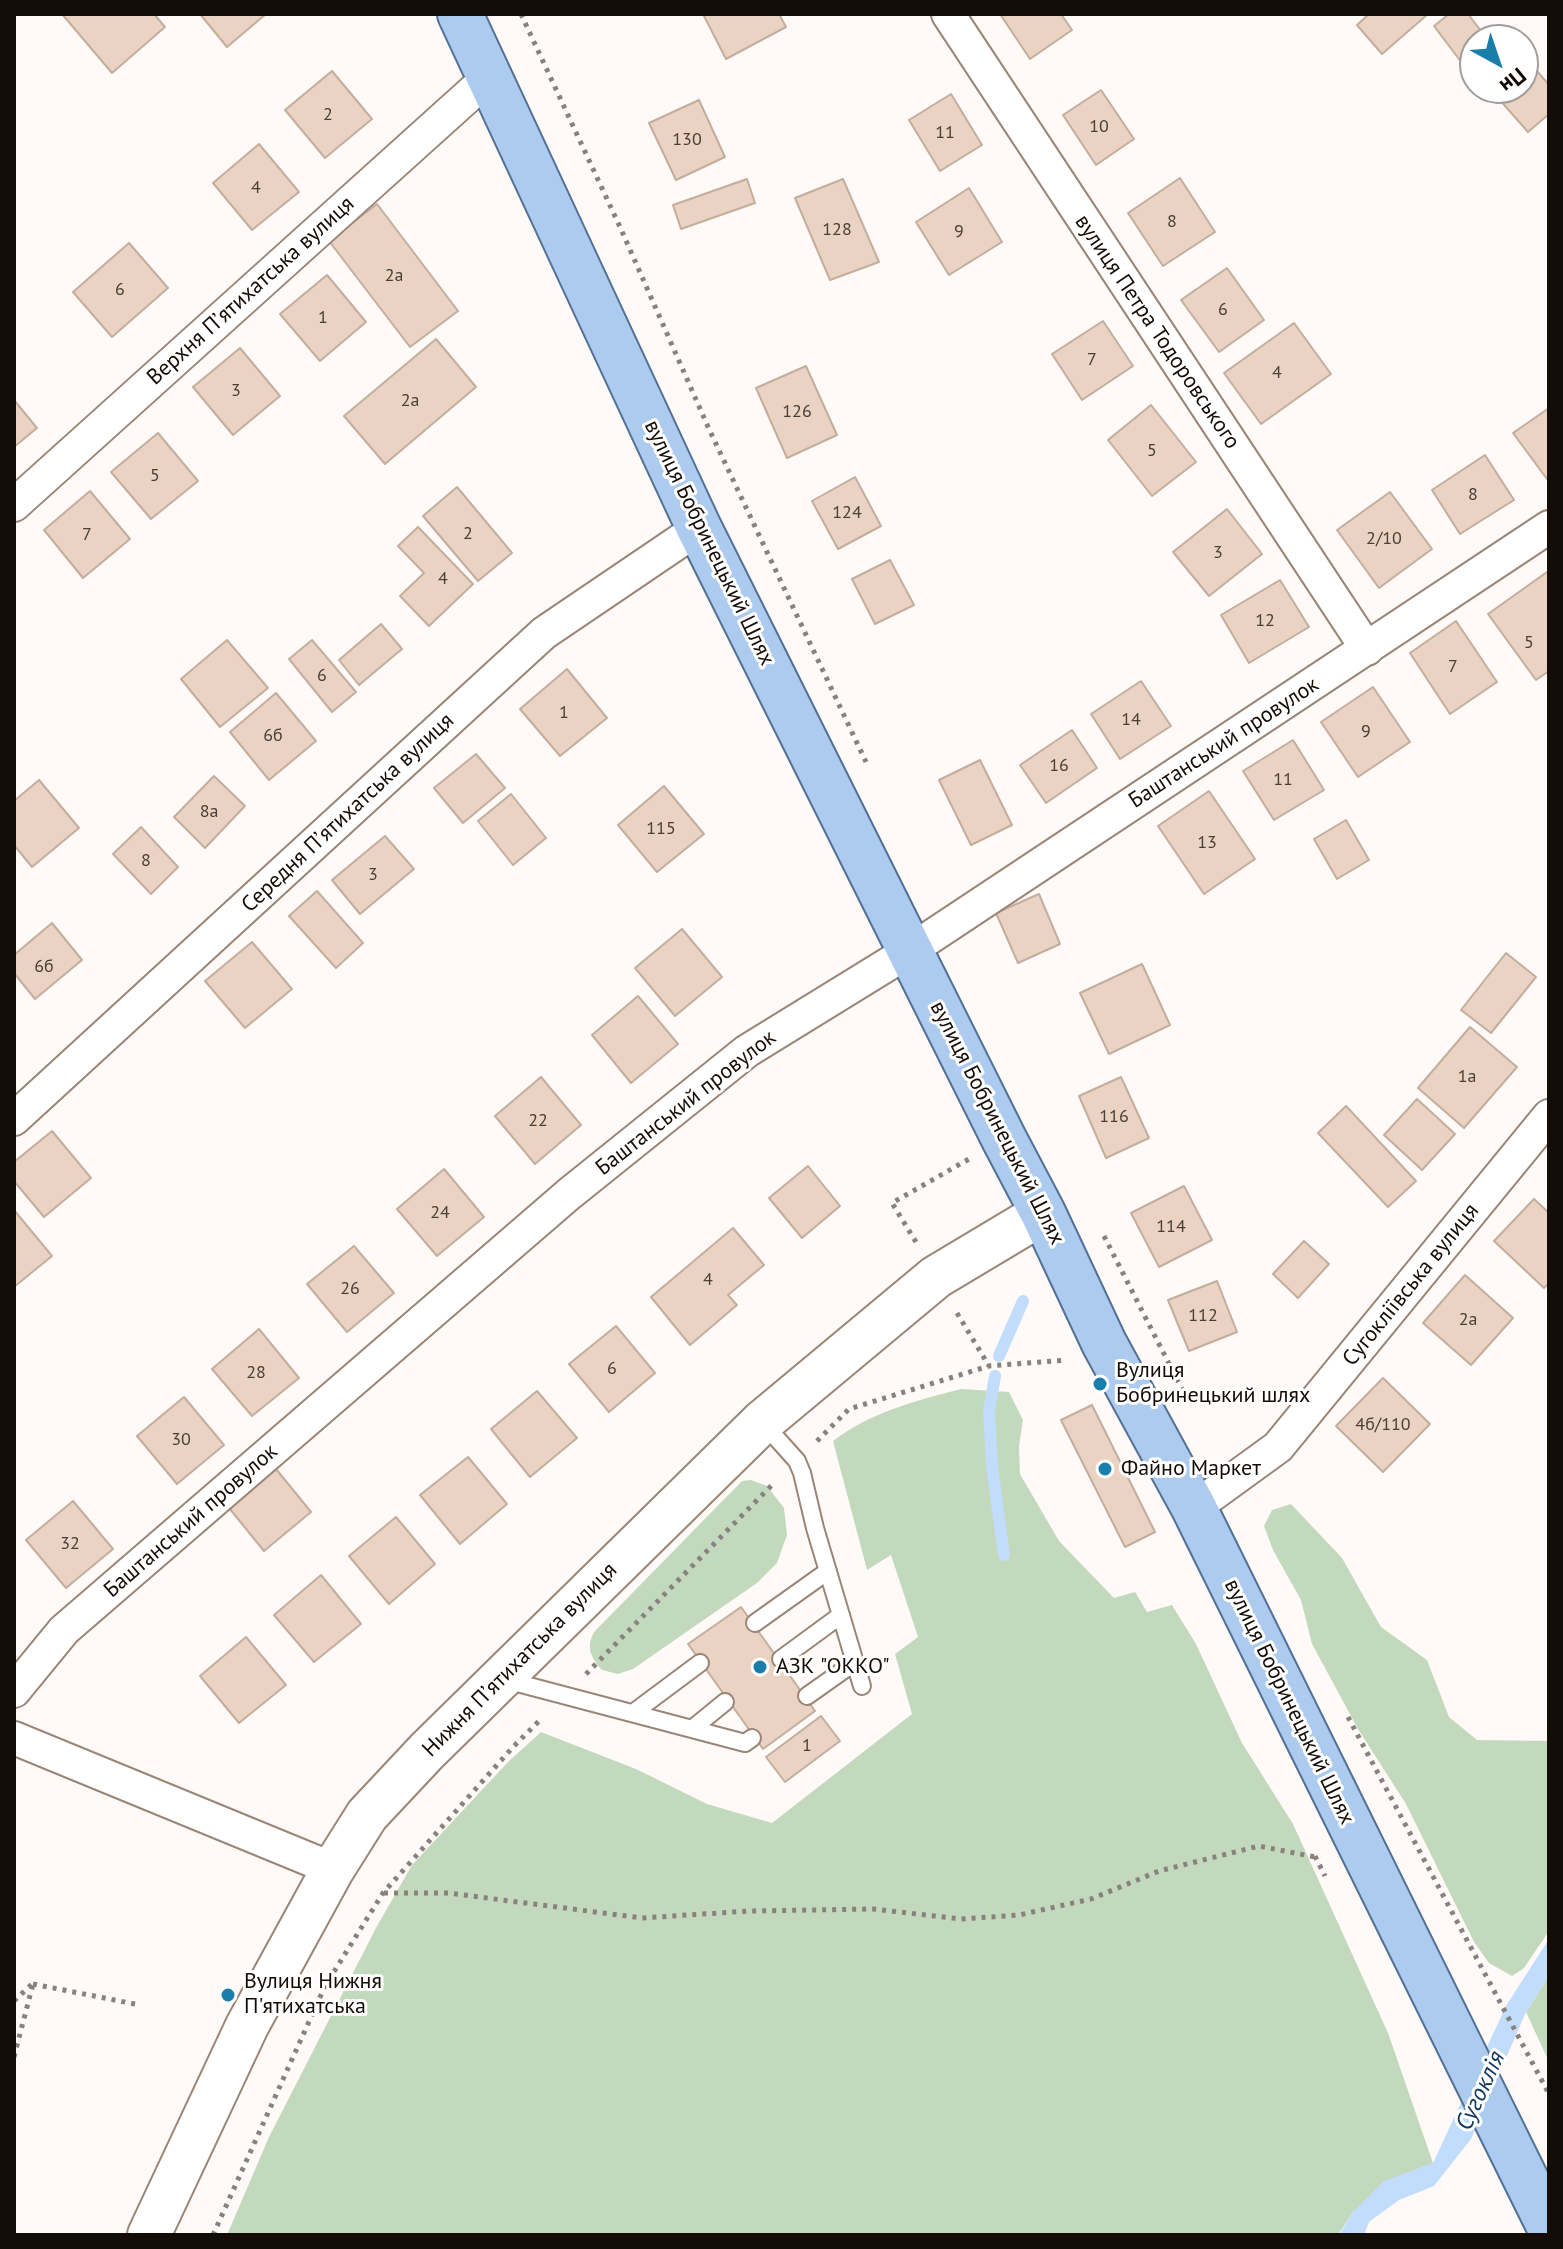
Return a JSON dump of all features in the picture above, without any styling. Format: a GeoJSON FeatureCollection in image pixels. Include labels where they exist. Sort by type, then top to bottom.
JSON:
{"type":"FeatureCollection","features":[{"type":"Feature","properties":{"kind":"main road","name":"вулиця Бобринецький Шлях"},"geometry":{"type":"LineString","coordinates":[[460,14],[699,528],[1043,1213],[1104,1343],[1194,1508],[1549,2226]]}},
{"type":"Feature","properties":{"kind":"street","name":"вулиця Петра Тодоровського"},"geometry":{"type":"LineString","coordinates":[[948,14],[1367,649]]}},
{"type":"Feature","properties":{"kind":"street","name":"Верхня Пʼятихатська вулиця"},"geometry":{"type":"LineString","coordinates":[[14,505],[488,78]]}},
{"type":"Feature","properties":{"kind":"street","name":"Баштанський провулок"},"geometry":{"type":"LineString","coordinates":[[14,1691],[64,1630],[569,1194],[747,1051],[911,950],[1549,527]]}},
{"type":"Feature","properties":{"kind":"street","name":"Середня Пʼятихатська вулиця"},"geometry":{"type":"LineString","coordinates":[[14,1119],[544,633],[699,528]]}},
{"type":"Feature","properties":{"kind":"street","name":"Сугокліївська вулиця"},"geometry":{"type":"LineString","coordinates":[[1194,1508],[1278,1447],[1549,1116]]}},
{"type":"Feature","properties":{"kind":"street","name":"Нижня Пʼятихатська вулиця"},"geometry":{"type":"LineString","coordinates":[[149,2235],[247,2026],[333,1869],[367,1815],[500,1678],[762,1422],[936,1277],[1043,1213]]}},
{"type":"Feature","properties":{"kind":"street"},"geometry":{"type":"LineString","coordinates":[[14,1738],[333,1869]]}},
{"type":"Feature","properties":{"kind":"lane"},"geometry":{"type":"LineString","coordinates":[[762,1422],[797,1461],[862,1686]]}},
{"type":"Feature","properties":{"kind":"lane"},"geometry":{"type":"LineString","coordinates":[[755,1623],[828,1571]]}},
{"type":"Feature","properties":{"kind":"lane"},"geometry":{"type":"LineString","coordinates":[[781,1659],[841,1615]]}},
{"type":"Feature","properties":{"kind":"lane"},"geometry":{"type":"LineString","coordinates":[[807,1696],[855,1662]]}},
{"type":"Feature","properties":{"kind":"lane"},"geometry":{"type":"LineString","coordinates":[[633,1713],[700,1663]]}},
{"type":"Feature","properties":{"kind":"lane"},"geometry":{"type":"LineString","coordinates":[[500,1678],[745,1743],[752,1738]]}},
{"type":"Feature","properties":{"kind":"lane"},"geometry":{"type":"LineString","coordinates":[[692,1729],[725,1702]]}},
{"type":"Feature","properties":{"kind":"path"},"geometry":{"type":"LineString","coordinates":[[521,14],[709,429],[868,766]]}},
{"type":"Feature","properties":{"kind":"path"},"geometry":{"type":"LineString","coordinates":[[849,1409],[989,1366],[1076,1359]]}},
{"type":"Feature","properties":{"kind":"path"},"geometry":{"type":"LineString","coordinates":[[213,2235],[248,2151],[325,1986],[383,1893],[448,1893],[642,1918],[749,1911],[873,1909],[961,1919],[1019,1915],[1091,1899],[1159,1871],[1259,1846],[1371,1869]]}},
{"type":"Feature","properties":{"kind":"path"},"geometry":{"type":"LineString","coordinates":[[1468,1943],[1549,2094]]}},
{"type":"Feature","properties":{"kind":"path"},"geometry":{"type":"LineString","coordinates":[[14,2001],[33,1984]]}},
{"type":"Feature","properties":{"kind":"path"},"geometry":{"type":"LineString","coordinates":[[33,1984],[140,2005]]}},
{"type":"Feature","properties":{"kind":"path"},"geometry":{"type":"LineString","coordinates":[[14,2057],[33,1984]]}},
{"type":"Feature","properties":{"kind":"green space"},"geometry":{"type":"Polygon","coordinates":[[[961,1389],[1009,1392],[1023,1420],[1019,1446],[1020,1474],[1059,1541],[1114,1598],[1135,1592],[1147,1612],[1172,1605],[1196,1644],[1242,1743],[1293,1824],[1388,2033],[1432,2165],[1353,2212],[1338,2235],[227,2235],[269,2137],[377,1926],[412,1865],[508,1762],[541,1732],[636,1769],[707,1804],[772,1823],[912,1714],[895,1654],[918,1637],[891,1555],[867,1570],[833,1441],[878,1415],[961,1389]]]}},
{"type":"Feature","properties":{"kind":"green space"},"geometry":{"type":"Polygon","coordinates":[[[751,1480],[767,1486],[784,1508],[787,1535],[777,1563],[757,1583],[633,1669],[618,1674],[602,1670],[591,1652],[590,1642],[595,1631],[742,1481],[751,1480]]]}},
{"type":"Feature","properties":{"kind":"green space"},"geometry":{"type":"Polygon","coordinates":[[[1291,1504],[1342,1558],[1381,1627],[1427,1660],[1449,1717],[1477,1740],[1549,1741],[1549,1931],[1524,1968],[1512,1976],[1489,1963],[1474,1942],[1406,1804],[1358,1729],[1312,1644],[1301,1600],[1273,1550],[1264,1526],[1272,1510],[1291,1504]]]}},
{"type":"Feature","properties":{"kind":"green space"},"geometry":{"type":"Polygon","coordinates":[[[1549,1976],[1549,2062],[1526,2012],[1549,1976]]]}},
{"type":"Feature","properties":{"kind":"water","name":"Сугоклія"},"geometry":{"type":"Polygon","coordinates":[[[1549,1939],[1549,1976],[1526,2012],[1471,2139],[1434,2186],[1399,2200],[1369,2222],[1364,2235],[1339,2235],[1353,2212],[1384,2181],[1433,2163],[1506,2006],[1549,1939]]]}},
{"type":"Feature","properties":{"kind":"building"},"geometry":{"type":"Polygon","coordinates":[[[62,14],[154,14],[165,27],[112,73],[62,14]]]}},
{"type":"Feature","properties":{"kind":"building"},"geometry":{"type":"Polygon","coordinates":[[[200,14],[266,14],[227,47],[200,14]]]}},
{"type":"Feature","properties":{"kind":"building"},"geometry":{"type":"Polygon","coordinates":[[[703,14],[779,14],[786,27],[726,59],[703,14]]]}},
{"type":"Feature","properties":{"kind":"building"},"geometry":{"type":"Polygon","coordinates":[[[1000,14],[1061,14],[1072,30],[1030,59],[1000,14]]]}},
{"type":"Feature","properties":{"kind":"building"},"geometry":{"type":"Polygon","coordinates":[[[1369,14],[1428,14],[1382,54],[1357,25],[1369,14]]]}},
{"type":"Feature","properties":{"kind":"building"},"geometry":{"type":"Polygon","coordinates":[[[1449,14],[1468,14],[1476,24],[1459,24],[1459,59],[1434,26],[1449,14]]]}},
{"type":"Feature","properties":{"kind":"building"},"geometry":{"type":"Polygon","coordinates":[[[332,71],[372,119],[325,158],[285,110],[332,71]]]}},
{"type":"Feature","properties":{"kind":"building"},"geometry":{"type":"Polygon","coordinates":[[[1539,73],[1549,85],[1549,114],[1528,132],[1503,104],[1539,104],[1539,73]]]}},
{"type":"Feature","properties":{"kind":"building"},"geometry":{"type":"Polygon","coordinates":[[[1101,90],[1134,139],[1096,165],[1063,115],[1101,90]]]}},
{"type":"Feature","properties":{"kind":"building"},"geometry":{"type":"Polygon","coordinates":[[[951,94],[982,145],[940,171],[909,120],[951,94]]]}},
{"type":"Feature","properties":{"kind":"building"},"geometry":{"type":"Polygon","coordinates":[[[699,100],[725,157],[676,180],[649,123],[699,100]]]}},
{"type":"Feature","properties":{"kind":"building"},"geometry":{"type":"Polygon","coordinates":[[[259,144],[299,192],[252,230],[213,183],[259,144]]]}},
{"type":"Feature","properties":{"kind":"building"},"geometry":{"type":"Polygon","coordinates":[[[1180,178],[1215,232],[1163,266],[1128,213],[1180,178]]]}},
{"type":"Feature","properties":{"kind":"building"},"geometry":{"type":"Polygon","coordinates":[[[747,179],[755,203],[681,229],[673,205],[747,179]]]}},
{"type":"Feature","properties":{"kind":"building"},"geometry":{"type":"Polygon","coordinates":[[[843,179],[879,262],[830,280],[795,198],[843,179]]]}},
{"type":"Feature","properties":{"kind":"building"},"geometry":{"type":"Polygon","coordinates":[[[969,188],[1002,242],[949,275],[916,222],[969,188]]]}},
{"type":"Feature","properties":{"kind":"building"},"geometry":{"type":"Polygon","coordinates":[[[377,204],[458,311],[410,347],[329,241],[377,204]]]}},
{"type":"Feature","properties":{"kind":"building"},"geometry":{"type":"Polygon","coordinates":[[[129,243],[168,288],[112,337],[73,292],[129,243]]]}},
{"type":"Feature","properties":{"kind":"building"},"geometry":{"type":"Polygon","coordinates":[[[1227,268],[1264,320],[1219,352],[1181,300],[1227,268]]]}},
{"type":"Feature","properties":{"kind":"building"},"geometry":{"type":"Polygon","coordinates":[[[327,275],[366,322],[320,361],[280,314],[327,275]]]}},
{"type":"Feature","properties":{"kind":"building"},"geometry":{"type":"Polygon","coordinates":[[[1103,321],[1133,366],[1082,400],[1052,354],[1103,321]]]}},
{"type":"Feature","properties":{"kind":"building"},"geometry":{"type":"Polygon","coordinates":[[[1294,323],[1331,374],[1261,424],[1224,373],[1294,323]]]}},
{"type":"Feature","properties":{"kind":"building"},"geometry":{"type":"Polygon","coordinates":[[[436,339],[476,387],[385,464],[344,416],[436,339]]]}},
{"type":"Feature","properties":{"kind":"building"},"geometry":{"type":"Polygon","coordinates":[[[240,348],[280,396],[233,435],[193,387],[240,348]]]}},
{"type":"Feature","properties":{"kind":"building"},"geometry":{"type":"Polygon","coordinates":[[[806,366],[837,435],[787,458],[756,388],[806,366]]]}},
{"type":"Feature","properties":{"kind":"building"},"geometry":{"type":"Polygon","coordinates":[[[14,400],[37,428],[14,447],[14,400]]]}},
{"type":"Feature","properties":{"kind":"building"},"geometry":{"type":"Polygon","coordinates":[[[1151,405],[1196,462],[1152,496],[1108,440],[1151,405]]]}},
{"type":"Feature","properties":{"kind":"building"},"geometry":{"type":"Polygon","coordinates":[[[1549,408],[1549,477],[1547,479],[1513,433],[1549,408]]]}},
{"type":"Feature","properties":{"kind":"building"},"geometry":{"type":"Polygon","coordinates":[[[158,433],[198,481],[151,519],[111,472],[158,433]]]}},
{"type":"Feature","properties":{"kind":"building"},"geometry":{"type":"Polygon","coordinates":[[[1485,455],[1514,500],[1460,534],[1432,490],[1485,455]]]}},
{"type":"Feature","properties":{"kind":"building"},"geometry":{"type":"Polygon","coordinates":[[[855,477],[881,526],[838,549],[812,501],[855,477]]]}},
{"type":"Feature","properties":{"kind":"building"},"geometry":{"type":"Polygon","coordinates":[[[457,487],[512,553],[478,581],[423,516],[457,487]]]}},
{"type":"Feature","properties":{"kind":"building"},"geometry":{"type":"Polygon","coordinates":[[[90,491],[130,539],[83,578],[44,530],[90,491]]]}},
{"type":"Feature","properties":{"kind":"building"},"geometry":{"type":"Polygon","coordinates":[[[1390,492],[1432,549],[1379,588],[1337,530],[1390,492]]]}},
{"type":"Feature","properties":{"kind":"building"},"geometry":{"type":"Polygon","coordinates":[[[1227,509],[1262,554],[1209,596],[1173,552],[1227,509]]]}},
{"type":"Feature","properties":{"kind":"building"},"geometry":{"type":"Polygon","coordinates":[[[418,527],[473,584],[429,626],[400,596],[424,573],[398,546],[418,527]]]}},
{"type":"Feature","properties":{"kind":"building"},"geometry":{"type":"Polygon","coordinates":[[[890,560],[914,605],[875,624],[852,579],[890,560]]]}},
{"type":"Feature","properties":{"kind":"building"},"geometry":{"type":"Polygon","coordinates":[[[1547,572],[1549,671],[1536,680],[1488,614],[1547,572]]]}},
{"type":"Feature","properties":{"kind":"building"},"geometry":{"type":"Polygon","coordinates":[[[1280,580],[1309,627],[1249,663],[1221,615],[1280,580]]]}},
{"type":"Feature","properties":{"kind":"building"},"geometry":{"type":"Polygon","coordinates":[[[1456,621],[1497,682],[1450,714],[1410,653],[1456,621]]]}},
{"type":"Feature","properties":{"kind":"building"},"geometry":{"type":"Polygon","coordinates":[[[381,624],[402,649],[359,685],[339,660],[381,624]]]}},
{"type":"Feature","properties":{"kind":"building"},"geometry":{"type":"Polygon","coordinates":[[[227,640],[268,688],[220,727],[181,679],[227,640]]]}},
{"type":"Feature","properties":{"kind":"building"},"geometry":{"type":"Polygon","coordinates":[[[312,640],[356,692],[332,712],[289,659],[312,640]]]}},
{"type":"Feature","properties":{"kind":"building"},"geometry":{"type":"Polygon","coordinates":[[[567,669],[607,718],[560,756],[520,709],[567,669]]]}},
{"type":"Feature","properties":{"kind":"building"},"geometry":{"type":"Polygon","coordinates":[[[1141,681],[1171,726],[1120,759],[1091,714],[1141,681]]]}},
{"type":"Feature","properties":{"kind":"building"},"geometry":{"type":"Polygon","coordinates":[[[1373,687],[1410,742],[1358,777],[1321,722],[1373,687]]]}},
{"type":"Feature","properties":{"kind":"building"},"geometry":{"type":"Polygon","coordinates":[[[276,693],[316,741],[269,780],[230,732],[276,693]]]}},
{"type":"Feature","properties":{"kind":"building"},"geometry":{"type":"Polygon","coordinates":[[[1072,730],[1097,768],[1046,803],[1020,765],[1072,730]]]}},
{"type":"Feature","properties":{"kind":"building"},"geometry":{"type":"Polygon","coordinates":[[[1293,740],[1324,790],[1274,820],[1243,771],[1293,740]]]}},
{"type":"Feature","properties":{"kind":"building"},"geometry":{"type":"Polygon","coordinates":[[[476,754],[505,788],[463,823],[434,788],[476,754]]]}},
{"type":"Feature","properties":{"kind":"building"},"geometry":{"type":"Polygon","coordinates":[[[980,760],[1012,825],[971,845],[939,780],[980,760]]]}},
{"type":"Feature","properties":{"kind":"building"},"geometry":{"type":"Polygon","coordinates":[[[214,776],[245,806],[205,848],[174,817],[214,776]]]}},
{"type":"Feature","properties":{"kind":"building"},"geometry":{"type":"Polygon","coordinates":[[[39,780],[79,828],[32,867],[14,845],[14,801],[39,780]]]}},
{"type":"Feature","properties":{"kind":"building"},"geometry":{"type":"Polygon","coordinates":[[[664,786],[704,834],[657,872],[618,825],[664,786]]]}},
{"type":"Feature","properties":{"kind":"building"},"geometry":{"type":"Polygon","coordinates":[[[1209,791],[1255,859],[1204,894],[1158,826],[1209,791]]]}},
{"type":"Feature","properties":{"kind":"building"},"geometry":{"type":"Polygon","coordinates":[[[511,794],[546,838],[513,865],[478,821],[511,794]]]}},
{"type":"Feature","properties":{"kind":"building"},"geometry":{"type":"Polygon","coordinates":[[[1346,820],[1369,860],[1337,879],[1314,839],[1346,820]]]}},
{"type":"Feature","properties":{"kind":"building"},"geometry":{"type":"Polygon","coordinates":[[[141,827],[178,867],[151,894],[113,854],[141,827]]]}},
{"type":"Feature","properties":{"kind":"building"},"geometry":{"type":"Polygon","coordinates":[[[385,836],[414,869],[360,914],[332,880],[385,836]]]}},
{"type":"Feature","properties":{"kind":"building"},"geometry":{"type":"Polygon","coordinates":[[[317,891],[363,943],[336,968],[289,916],[317,891]]]}},
{"type":"Feature","properties":{"kind":"building"},"geometry":{"type":"Polygon","coordinates":[[[1039,894],[1060,944],[1018,963],[996,913],[1039,894]]]}},
{"type":"Feature","properties":{"kind":"building"},"geometry":{"type":"Polygon","coordinates":[[[52,923],[82,960],[35,999],[14,973],[14,955],[52,923]]]}},
{"type":"Feature","properties":{"kind":"building"},"geometry":{"type":"Polygon","coordinates":[[[682,929],[722,977],[675,1016],[635,968],[682,929]]]}},
{"type":"Feature","properties":{"kind":"building"},"geometry":{"type":"Polygon","coordinates":[[[252,942],[292,989],[245,1028],[205,981],[252,942]]]}},
{"type":"Feature","properties":{"kind":"building"},"geometry":{"type":"Polygon","coordinates":[[[1506,953],[1536,977],[1491,1033],[1461,1010],[1506,953]]]}},
{"type":"Feature","properties":{"kind":"building"},"geometry":{"type":"Polygon","coordinates":[[[1142,964],[1170,1025],[1109,1054],[1080,993],[1142,964]]]}},
{"type":"Feature","properties":{"kind":"building"},"geometry":{"type":"Polygon","coordinates":[[[638,996],[678,1044],[631,1083],[592,1035],[638,996]]]}},
{"type":"Feature","properties":{"kind":"building"},"geometry":{"type":"Polygon","coordinates":[[[1470,1027],[1517,1067],[1464,1128],[1418,1088],[1470,1027]]]}},
{"type":"Feature","properties":{"kind":"building"},"geometry":{"type":"Polygon","coordinates":[[[541,1077],[581,1125],[535,1164],[495,1116],[541,1077]]]}},
{"type":"Feature","properties":{"kind":"building"},"geometry":{"type":"Polygon","coordinates":[[[1121,1077],[1149,1138],[1106,1158],[1079,1096],[1121,1077]]]}},
{"type":"Feature","properties":{"kind":"building"},"geometry":{"type":"Polygon","coordinates":[[[1417,1099],[1455,1134],[1422,1170],[1384,1135],[1417,1099]]]}},
{"type":"Feature","properties":{"kind":"building"},"geometry":{"type":"Polygon","coordinates":[[[1346,1106],[1416,1181],[1388,1207],[1318,1133],[1346,1106]]]}},
{"type":"Feature","properties":{"kind":"building"},"geometry":{"type":"Polygon","coordinates":[[[52,1131],[91,1178],[44,1217],[14,1181],[14,1162],[52,1131]]]}},
{"type":"Feature","properties":{"kind":"building"},"geometry":{"type":"Polygon","coordinates":[[[808,1166],[840,1206],[802,1238],[769,1198],[808,1166]]]}},
{"type":"Feature","properties":{"kind":"building"},"geometry":{"type":"Polygon","coordinates":[[[444,1169],[484,1217],[437,1256],[397,1209],[444,1169]]]}},
{"type":"Feature","properties":{"kind":"building"},"geometry":{"type":"Polygon","coordinates":[[[1184,1186],[1212,1240],[1159,1267],[1131,1213],[1184,1186]]]}},
{"type":"Feature","properties":{"kind":"building"},"geometry":{"type":"Polygon","coordinates":[[[1534,1199],[1549,1213],[1549,1283],[1544,1288],[1494,1241],[1534,1199]]]}},
{"type":"Feature","properties":{"kind":"building"},"geometry":{"type":"Polygon","coordinates":[[[14,1210],[52,1256],[14,1287],[14,1210]]]}},
{"type":"Feature","properties":{"kind":"building"},"geometry":{"type":"Polygon","coordinates":[[[733,1228],[764,1265],[728,1295],[737,1305],[690,1345],[651,1297],[733,1228]]]}},
{"type":"Feature","properties":{"kind":"building"},"geometry":{"type":"Polygon","coordinates":[[[1304,1241],[1329,1264],[1298,1298],[1273,1274],[1304,1241]]]}},
{"type":"Feature","properties":{"kind":"building"},"geometry":{"type":"Polygon","coordinates":[[[354,1246],[394,1293],[347,1332],[307,1284],[354,1246]]]}},
{"type":"Feature","properties":{"kind":"building"},"geometry":{"type":"Polygon","coordinates":[[[1465,1275],[1513,1318],[1471,1365],[1423,1323],[1465,1275]]]}},
{"type":"Feature","properties":{"kind":"building"},"geometry":{"type":"Polygon","coordinates":[[[1217,1281],[1237,1332],[1189,1351],[1168,1300],[1217,1281]]]}},
{"type":"Feature","properties":{"kind":"building"},"geometry":{"type":"Polygon","coordinates":[[[616,1326],[655,1373],[609,1412],[569,1364],[616,1326]]]}},
{"type":"Feature","properties":{"kind":"building"},"geometry":{"type":"Polygon","coordinates":[[[259,1329],[299,1378],[252,1416],[212,1369],[259,1329]]]}},
{"type":"Feature","properties":{"kind":"building"},"geometry":{"type":"Polygon","coordinates":[[[1383,1378],[1430,1424],[1383,1472],[1336,1426],[1383,1378]]]}},
{"type":"Feature","properties":{"kind":"building"},"geometry":{"type":"Polygon","coordinates":[[[537,1391],[577,1438],[530,1477],[491,1429],[537,1391]]]}},
{"type":"Feature","properties":{"kind":"building"},"geometry":{"type":"Polygon","coordinates":[[[184,1397],[224,1445],[177,1484],[137,1436],[184,1397]]]}},
{"type":"Feature","properties":{"kind":"building"},"geometry":{"type":"Polygon","coordinates":[[[1092,1405],[1155,1532],[1125,1547],[1061,1420],[1092,1405]]]}},
{"type":"Feature","properties":{"kind":"building"},"geometry":{"type":"Polygon","coordinates":[[[468,1457],[507,1504],[460,1544],[420,1495],[468,1457]]]}},
{"type":"Feature","properties":{"kind":"building"},"geometry":{"type":"Polygon","coordinates":[[[272,1464],[311,1512],[264,1551],[225,1503],[272,1464]]]}},
{"type":"Feature","properties":{"kind":"building"},"geometry":{"type":"Polygon","coordinates":[[[73,1501],[113,1549],[66,1588],[26,1540],[73,1501]]]}},
{"type":"Feature","properties":{"kind":"building"},"geometry":{"type":"Polygon","coordinates":[[[396,1517],[435,1564],[389,1604],[349,1556],[396,1517]]]}},
{"type":"Feature","properties":{"kind":"building"},"geometry":{"type":"Polygon","coordinates":[[[321,1575],[361,1624],[314,1662],[274,1615],[321,1575]]]}},
{"type":"Feature","properties":{"kind":"building"},"geometry":{"type":"Polygon","coordinates":[[[741,1607],[815,1711],[763,1749],[688,1644],[741,1607]]]}},
{"type":"Feature","properties":{"kind":"building"},"geometry":{"type":"Polygon","coordinates":[[[246,1637],[286,1685],[239,1723],[200,1676],[246,1637]]]}},
{"type":"Feature","properties":{"kind":"building"},"geometry":{"type":"Polygon","coordinates":[[[821,1716],[840,1741],[785,1782],[766,1757],[821,1716]]]}},
{"type":"Feature","properties":{"kind":"waterway"},"geometry":{"type":"LineString","coordinates":[[999,1356],[1023,1301]]}},
{"type":"Feature","properties":{"kind":"waterway"},"geometry":{"type":"LineString","coordinates":[[995,1376],[989,1411],[992,1466],[1004,1555]]}},
{"type":"Feature","properties":{"kind":"place","name":"Вулиця Бобринецький шлях"},"geometry":{"type":"Point","coordinates":[1100,1384]}},
{"type":"Feature","properties":{"kind":"place","name":"Файно Маркет"},"geometry":{"type":"Point","coordinates":[1105,1469]}},
{"type":"Feature","properties":{"kind":"place","name":"АЗК \"ОККО\""},"geometry":{"type":"Point","coordinates":[760,1667]}},
{"type":"Feature","properties":{"kind":"place","name":"Вулиця Нижня П'ятихатська"},"geometry":{"type":"Point","coordinates":[228,1995]}}]}
